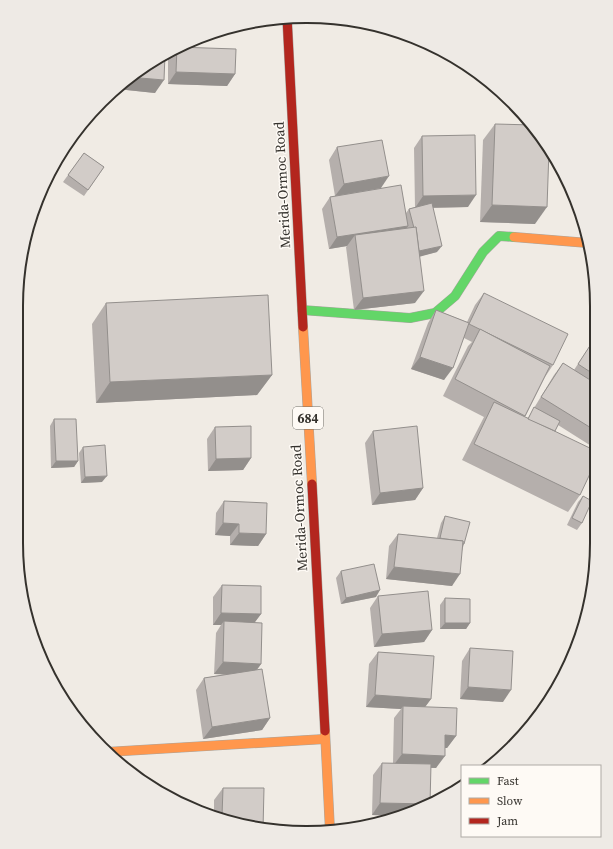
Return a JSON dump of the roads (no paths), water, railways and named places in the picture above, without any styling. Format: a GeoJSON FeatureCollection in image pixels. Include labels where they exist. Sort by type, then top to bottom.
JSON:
{"type":"FeatureCollection","features":[{"type":"Feature","properties":{"kind":"main road","name":"Merida-Ormoc Road"},"geometry":{"type":"LineString","coordinates":[[287,24],[330,825]]}},
{"type":"Feature","properties":{"kind":"main road"},"geometry":{"type":"LineString","coordinates":[[302,310],[410,318],[435,313],[455,296],[483,252],[499,236],[583,242]]}},
{"type":"Feature","properties":{"kind":"main road"},"geometry":{"type":"LineString","coordinates":[[115,751],[325,739]]}}]}
